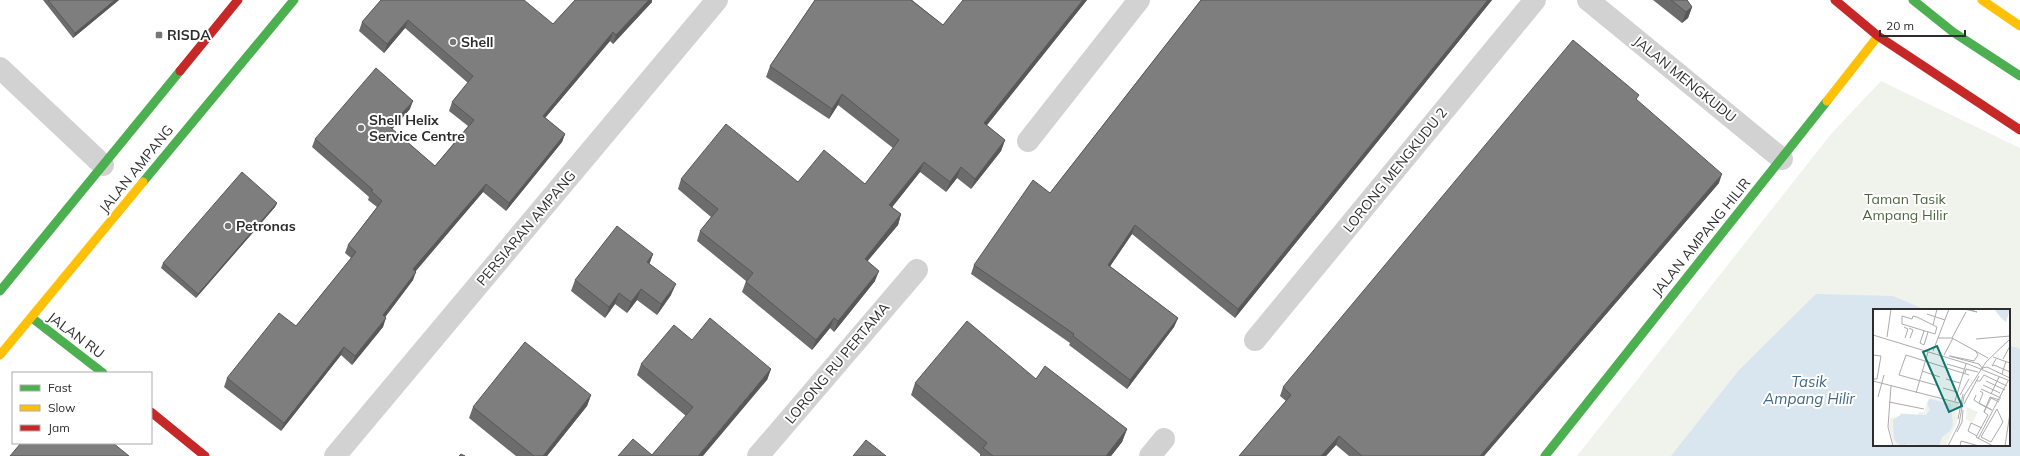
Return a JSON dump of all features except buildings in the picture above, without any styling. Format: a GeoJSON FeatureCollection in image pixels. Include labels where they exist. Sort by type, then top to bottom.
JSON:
{"type":"FeatureCollection","features":[{"type":"Feature","properties":{"kind":"main road","name":"JALAN AMPANG"},"geometry":{"type":"LineString","coordinates":[[0,291],[238,0]]}},
{"type":"Feature","properties":{"kind":"main road","name":"JALAN AMPANG"},"geometry":{"type":"LineString","coordinates":[[0,356],[294,0]]}},
{"type":"Feature","properties":{"kind":"main road"},"geometry":{"type":"LineString","coordinates":[[1836,0],[1878,36],[2020,130]]}},
{"type":"Feature","properties":{"kind":"main road"},"geometry":{"type":"LineString","coordinates":[[1913,0],[1953,32],[2020,76]]}},
{"type":"Feature","properties":{"kind":"main road"},"geometry":{"type":"LineString","coordinates":[[1982,0],[2020,26]]}},
{"type":"Feature","properties":{"kind":"main road","name":"JALAN AMPANG HILIR"},"geometry":{"type":"LineString","coordinates":[[1545,456],[1878,36]]}},
{"type":"Feature","properties":{"kind":"main road","name":"JALAN RU"},"geometry":{"type":"LineString","coordinates":[[32,318],[102,372]]}},
{"type":"Feature","properties":{"kind":"main road"},"geometry":{"type":"LineString","coordinates":[[152,413],[205,456]]}},
{"type":"Feature","properties":{"kind":"street","name":"PERSIARAN AMPANG"},"geometry":{"type":"LineString","coordinates":[[335,456],[717,0]]}},
{"type":"Feature","properties":{"kind":"street"},"geometry":{"type":"LineString","coordinates":[[1028,141],[1139,0]]}},
{"type":"Feature","properties":{"kind":"street","name":"LORONG MENGKUDU 2"},"geometry":{"type":"LineString","coordinates":[[1255,340],[1535,0]]}},
{"type":"Feature","properties":{"kind":"street","name":"JALAN MENGKUDU"},"geometry":{"type":"LineString","coordinates":[[1588,0],[1782,159]]}},
{"type":"Feature","properties":{"kind":"street"},"geometry":{"type":"LineString","coordinates":[[0,68],[103,165]]}},
{"type":"Feature","properties":{"kind":"street","name":"LORONG RU PERTAMA"},"geometry":{"type":"LineString","coordinates":[[758,456],[917,270]]}},
{"type":"Feature","properties":{"kind":"street"},"geometry":{"type":"LineString","coordinates":[[1150,456],[1164,439]]}},
{"type":"Feature","properties":{"kind":"green space","name":"Taman Tasik Ampang Hilir"},"geometry":{"type":"Polygon","coordinates":[[[1881,81],[2020,148],[2020,456],[1577,456],[1831,134],[1881,81]]]}},
{"type":"Feature","properties":{"kind":"water","name":"Tasik Ampang Hilir"},"geometry":{"type":"Polygon","coordinates":[[[1816,294],[1893,296],[1924,309],[1873,309],[1873,446],[2010,446],[2010,345],[2020,349],[2020,456],[1671,456],[1739,370],[1816,294]]]}},
{"type":"Feature","properties":{"kind":"traffic: fast"},"geometry":{"type":"LineString","coordinates":[[143,182],[294,0]]}},
{"type":"Feature","properties":{"kind":"traffic: fast"},"geometry":{"type":"LineString","coordinates":[[1913,0],[1953,32],[2020,76]]}},
{"type":"Feature","properties":{"kind":"traffic: fast"},"geometry":{"type":"LineString","coordinates":[[0,291],[180,71]]}},
{"type":"Feature","properties":{"kind":"traffic: fast"},"geometry":{"type":"LineString","coordinates":[[1545,456],[1827,101]]}},
{"type":"Feature","properties":{"kind":"traffic: fast"},"geometry":{"type":"LineString","coordinates":[[32,318],[102,372]]}},
{"type":"Feature","properties":{"kind":"traffic: slow"},"geometry":{"type":"LineString","coordinates":[[1982,0],[2020,26]]}},
{"type":"Feature","properties":{"kind":"traffic: slow"},"geometry":{"type":"LineString","coordinates":[[1827,101],[1878,36]]}},
{"type":"Feature","properties":{"kind":"traffic: slow"},"geometry":{"type":"LineString","coordinates":[[0,355],[143,182]]}},
{"type":"Feature","properties":{"kind":"traffic: jam"},"geometry":{"type":"LineString","coordinates":[[180,71],[238,0]]}},
{"type":"Feature","properties":{"kind":"traffic: jam"},"geometry":{"type":"LineString","coordinates":[[1835,0],[1878,36],[2020,130]]}},
{"type":"Feature","properties":{"kind":"traffic: jam"},"geometry":{"type":"LineString","coordinates":[[152,413],[205,456]]}},
{"type":"Feature","properties":{"kind":"place","name":"RISDA"},"geometry":{"type":"Point","coordinates":[159,35]}},
{"type":"Feature","properties":{"kind":"place","name":"Shell"},"geometry":{"type":"Point","coordinates":[453,42]}},
{"type":"Feature","properties":{"kind":"place","name":"Shell Helix Service Centre"},"geometry":{"type":"Point","coordinates":[361,128]}},
{"type":"Feature","properties":{"kind":"place","name":"Petronas"},"geometry":{"type":"Point","coordinates":[228,226]}}]}
